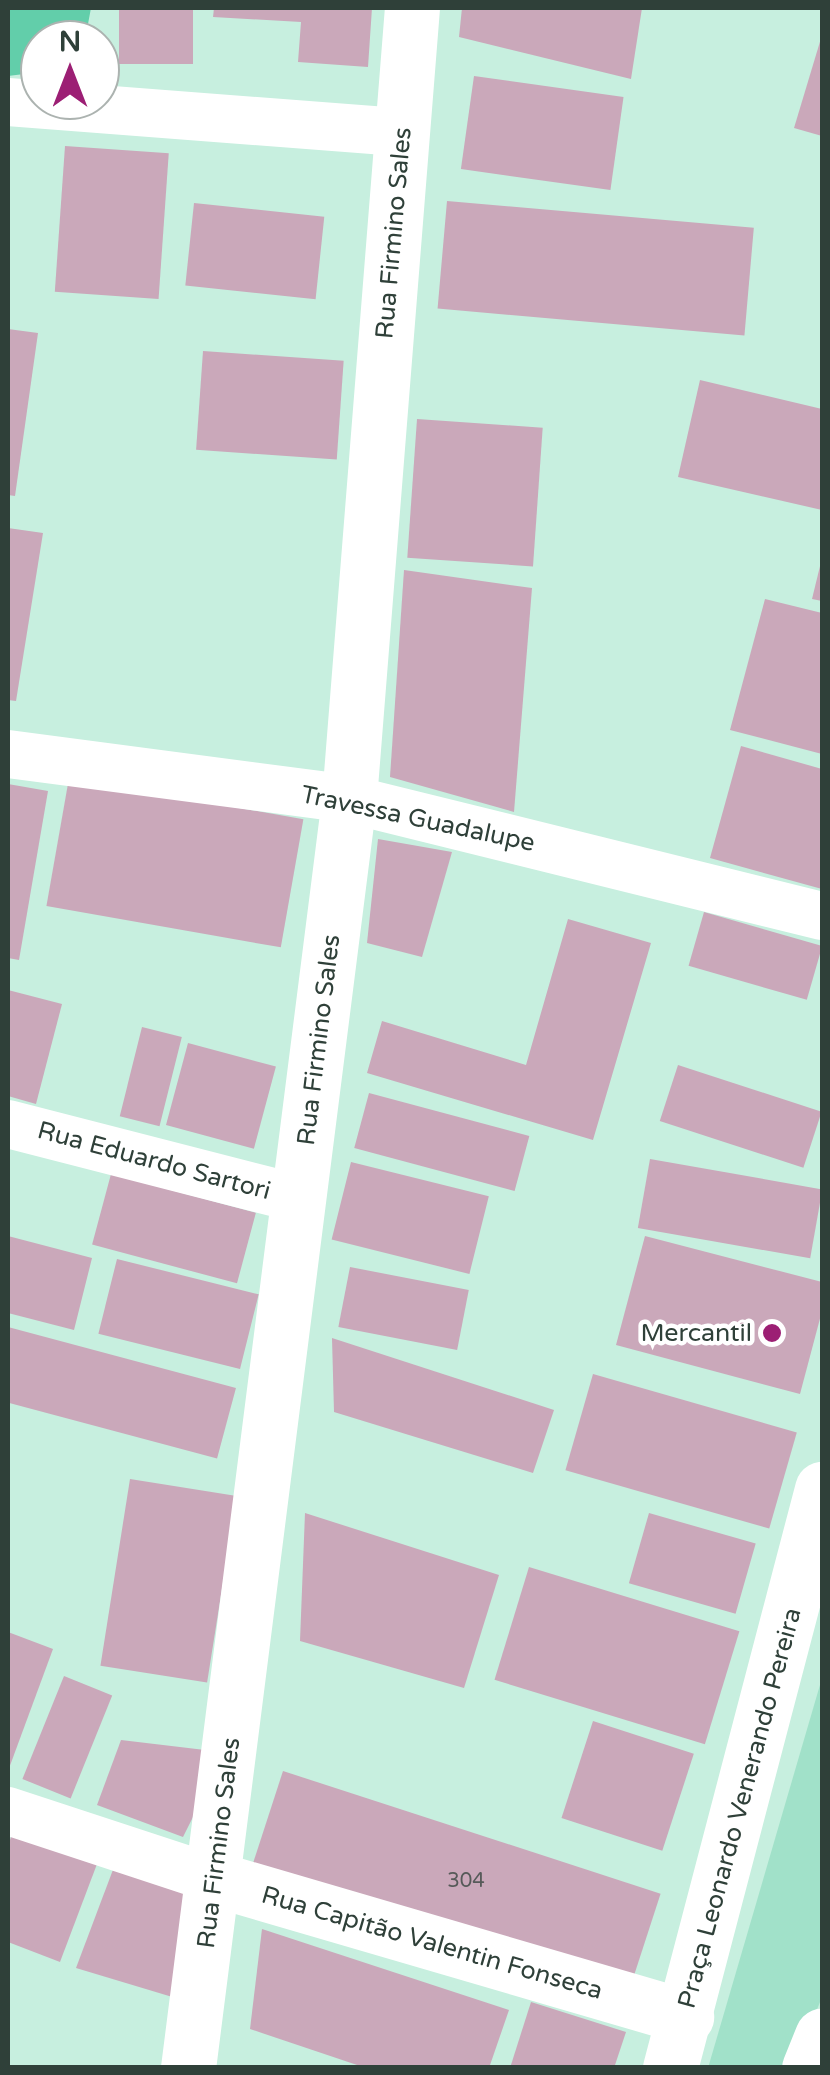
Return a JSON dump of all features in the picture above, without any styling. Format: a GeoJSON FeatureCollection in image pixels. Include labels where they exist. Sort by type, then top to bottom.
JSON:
{"type":"FeatureCollection","features":[{"type":"Feature","properties":{"kind":"main road","name":"Rua Firmino Sales"},"geometry":{"type":"LineString","coordinates":[[188,2068],[215,1880],[349,798],[412,8]]}},
{"type":"Feature","properties":{"kind":"main road","name":"Praça Leonardo Venerando Pereira"},"geometry":{"type":"LineString","coordinates":[[670,2068],[822,1490]]}},
{"type":"Feature","properties":{"kind":"main road","name":"Rua Capitão Valentin Fonseca"},"geometry":{"type":"LineString","coordinates":[[215,1880],[686,2016]]}},
{"type":"Feature","properties":{"kind":"main road"},"geometry":{"type":"LineString","coordinates":[[810,2068],[822,2036]]}},
{"type":"Feature","properties":{"kind":"street"},"geometry":{"type":"LineString","coordinates":[[8,102],[402,132]]}},
{"type":"Feature","properties":{"kind":"street","name":"Travessa Guadalupe"},"geometry":{"type":"LineString","coordinates":[[8,754],[349,798],[822,916]]}},
{"type":"Feature","properties":{"kind":"street","name":"Rua Eduardo Sartori"},"geometry":{"type":"LineString","coordinates":[[8,1124],[300,1199]]}},
{"type":"Feature","properties":{"kind":"street","name":"Rua Capitão Valentin Fonseca"},"geometry":{"type":"LineString","coordinates":[[8,1811],[215,1880]]}},
{"type":"Feature","properties":{"kind":"green space"},"geometry":{"type":"Polygon","coordinates":[[[8,8],[91,8],[89,20],[20,20],[20,74],[8,76],[8,8]]]}},
{"type":"Feature","properties":{"kind":"green space"},"geometry":{"type":"Polygon","coordinates":[[[822,1678],[822,1997],[794,2067],[708,2068],[822,1678]]]}},
{"type":"Feature","properties":{"kind":"building"},"geometry":{"type":"Polygon","coordinates":[[[119,8],[193,8],[193,64],[120,64],[119,8]]]}},
{"type":"Feature","properties":{"kind":"building"},"geometry":{"type":"Polygon","coordinates":[[[214,8],[372,8],[368,67],[298,62],[301,22],[213,17],[214,8]]]}},
{"type":"Feature","properties":{"kind":"building"},"geometry":{"type":"Polygon","coordinates":[[[462,8],[642,8],[631,79],[459,37],[462,8]]]}},
{"type":"Feature","properties":{"kind":"building"},"geometry":{"type":"Polygon","coordinates":[[[822,35],[822,136],[794,128],[822,35]]]}},
{"type":"Feature","properties":{"kind":"building"},"geometry":{"type":"Polygon","coordinates":[[[474,76],[624,97],[610,190],[461,169],[474,76]]]}},
{"type":"Feature","properties":{"kind":"building"},"geometry":{"type":"Polygon","coordinates":[[[65,146],[169,153],[159,299],[55,292],[65,146]]]}},
{"type":"Feature","properties":{"kind":"building"},"geometry":{"type":"Polygon","coordinates":[[[447,201],[754,228],[744,335],[438,309],[447,201]]]}},
{"type":"Feature","properties":{"kind":"building"},"geometry":{"type":"Polygon","coordinates":[[[194,203],[324,217],[316,299],[185,286],[194,203]]]}},
{"type":"Feature","properties":{"kind":"building"},"geometry":{"type":"Polygon","coordinates":[[[8,329],[38,333],[15,496],[8,495],[8,329]]]}},
{"type":"Feature","properties":{"kind":"building"},"geometry":{"type":"Polygon","coordinates":[[[203,351],[344,361],[337,460],[196,450],[203,351]]]}},
{"type":"Feature","properties":{"kind":"building"},"geometry":{"type":"Polygon","coordinates":[[[700,380],[822,409],[822,510],[678,477],[700,380]]]}},
{"type":"Feature","properties":{"kind":"building"},"geometry":{"type":"Polygon","coordinates":[[[417,419],[543,428],[533,566],[407,558],[417,419]]]}},
{"type":"Feature","properties":{"kind":"building"},"geometry":{"type":"Polygon","coordinates":[[[8,528],[43,533],[16,701],[8,700],[8,528]]]}},
{"type":"Feature","properties":{"kind":"building"},"geometry":{"type":"Polygon","coordinates":[[[822,562],[822,601],[812,599],[822,562]]]}},
{"type":"Feature","properties":{"kind":"building"},"geometry":{"type":"Polygon","coordinates":[[[404,570],[532,588],[514,812],[390,777],[404,570]]]}},
{"type":"Feature","properties":{"kind":"building"},"geometry":{"type":"Polygon","coordinates":[[[765,599],[822,613],[822,754],[730,730],[765,599]]]}},
{"type":"Feature","properties":{"kind":"building"},"geometry":{"type":"Polygon","coordinates":[[[741,746],[822,769],[822,889],[710,858],[741,746]]]}},
{"type":"Feature","properties":{"kind":"building"},"geometry":{"type":"Polygon","coordinates":[[[69,778],[303,819],[281,947],[46,906],[69,778]]]}},
{"type":"Feature","properties":{"kind":"building"},"geometry":{"type":"Polygon","coordinates":[[[8,784],[48,791],[19,960],[8,958],[8,784]]]}},
{"type":"Feature","properties":{"kind":"building"},"geometry":{"type":"Polygon","coordinates":[[[378,839],[452,852],[422,957],[367,943],[378,839]]]}},
{"type":"Feature","properties":{"kind":"building"},"geometry":{"type":"Polygon","coordinates":[[[704,912],[822,946],[807,1000],[689,966],[704,912]]]}},
{"type":"Feature","properties":{"kind":"building"},"geometry":{"type":"Polygon","coordinates":[[[568,919],[651,943],[593,1140],[367,1073],[382,1021],[526,1065],[568,919]]]}},
{"type":"Feature","properties":{"kind":"building"},"geometry":{"type":"Polygon","coordinates":[[[8,990],[62,1004],[36,1104],[8,1096],[8,990]]]}},
{"type":"Feature","properties":{"kind":"building"},"geometry":{"type":"Polygon","coordinates":[[[142,1027],[182,1037],[160,1126],[120,1116],[142,1027]]]}},
{"type":"Feature","properties":{"kind":"building"},"geometry":{"type":"Polygon","coordinates":[[[188,1043],[276,1067],[254,1149],[166,1125],[188,1043]]]}},
{"type":"Feature","properties":{"kind":"building"},"geometry":{"type":"Polygon","coordinates":[[[678,1065],[822,1112],[803,1168],[660,1121],[678,1065]]]}},
{"type":"Feature","properties":{"kind":"building"},"geometry":{"type":"Polygon","coordinates":[[[369,1093],[529,1136],[515,1191],[354,1148],[369,1093]]]}},
{"type":"Feature","properties":{"kind":"building"},"geometry":{"type":"Polygon","coordinates":[[[650,1159],[822,1189],[810,1258],[638,1228],[650,1159]]]}},
{"type":"Feature","properties":{"kind":"building"},"geometry":{"type":"Polygon","coordinates":[[[351,1162],[489,1196],[469,1274],[332,1240],[351,1162]]]}},
{"type":"Feature","properties":{"kind":"building"},"geometry":{"type":"Polygon","coordinates":[[[111,1174],[256,1213],[237,1283],[92,1245],[111,1174]]]}},
{"type":"Feature","properties":{"kind":"building"},"geometry":{"type":"Polygon","coordinates":[[[8,1236],[92,1258],[74,1330],[8,1313],[8,1236]]]}},
{"type":"Feature","properties":{"kind":"building"},"geometry":{"type":"Polygon","coordinates":[[[645,1236],[822,1282],[822,1311],[800,1394],[616,1345],[645,1236]]]}},
{"type":"Feature","properties":{"kind":"building"},"geometry":{"type":"Polygon","coordinates":[[[117,1259],[259,1294],[240,1369],[98,1334],[117,1259]]]}},
{"type":"Feature","properties":{"kind":"building"},"geometry":{"type":"Polygon","coordinates":[[[350,1267],[469,1290],[457,1350],[338,1327],[350,1267]]]}},
{"type":"Feature","properties":{"kind":"building"},"geometry":{"type":"Polygon","coordinates":[[[8,1327],[236,1388],[217,1459],[8,1403],[8,1327]]]}},
{"type":"Feature","properties":{"kind":"building"},"geometry":{"type":"Polygon","coordinates":[[[332,1338],[554,1410],[533,1473],[334,1412],[332,1338]]]}},
{"type":"Feature","properties":{"kind":"building"},"geometry":{"type":"Polygon","coordinates":[[[593,1374],[797,1432],[769,1529],[565,1470],[593,1374]]]}},
{"type":"Feature","properties":{"kind":"building"},"geometry":{"type":"Polygon","coordinates":[[[130,1479],[237,1496],[207,1683],[100,1666],[130,1479]]]}},
{"type":"Feature","properties":{"kind":"building"},"geometry":{"type":"Polygon","coordinates":[[[305,1513],[499,1575],[464,1688],[300,1641],[305,1513]]]}},
{"type":"Feature","properties":{"kind":"building"},"geometry":{"type":"Polygon","coordinates":[[[649,1513],[756,1544],[736,1614],[629,1583],[649,1513]]]}},
{"type":"Feature","properties":{"kind":"building"},"geometry":{"type":"Polygon","coordinates":[[[529,1567],[739,1631],[705,1744],[495,1680],[529,1567]]]}},
{"type":"Feature","properties":{"kind":"building"},"geometry":{"type":"Polygon","coordinates":[[[8,1632],[53,1649],[8,1771],[8,1632]]]}},
{"type":"Feature","properties":{"kind":"building"},"geometry":{"type":"Polygon","coordinates":[[[64,1676],[112,1695],[71,1798],[22,1779],[64,1676]]]}},
{"type":"Feature","properties":{"kind":"building"},"geometry":{"type":"Polygon","coordinates":[[[593,1721],[694,1754],[662,1851],[561,1818],[593,1721]]]}},
{"type":"Feature","properties":{"kind":"building"},"geometry":{"type":"Polygon","coordinates":[[[121,1740],[205,1750],[199,1805],[183,1837],[97,1805],[121,1740]]]}},
{"type":"Feature","properties":{"kind":"building"},"geometry":{"type":"Polygon","coordinates":[[[283,1771],[661,1894],[631,1986],[253,1863],[283,1771]]]}},
{"type":"Feature","properties":{"kind":"building"},"geometry":{"type":"Polygon","coordinates":[[[13,1832],[97,1864],[60,1962],[8,1942],[8,1845],[13,1832]]]}},
{"type":"Feature","properties":{"kind":"building"},"geometry":{"type":"Polygon","coordinates":[[[114,1867],[193,1896],[179,1999],[76,1968],[114,1867]]]}},
{"type":"Feature","properties":{"kind":"building"},"geometry":{"type":"Polygon","coordinates":[[[262,1929],[509,2010],[489,2068],[366,2068],[250,2029],[262,1929]]]}},
{"type":"Feature","properties":{"kind":"building"},"geometry":{"type":"Polygon","coordinates":[[[531,2002],[626,2032],[614,2068],[510,2068],[531,2002]]]}},
{"type":"Feature","properties":{"kind":"place","name":"Mercantil"},"geometry":{"type":"Point","coordinates":[772,1333]}}]}
